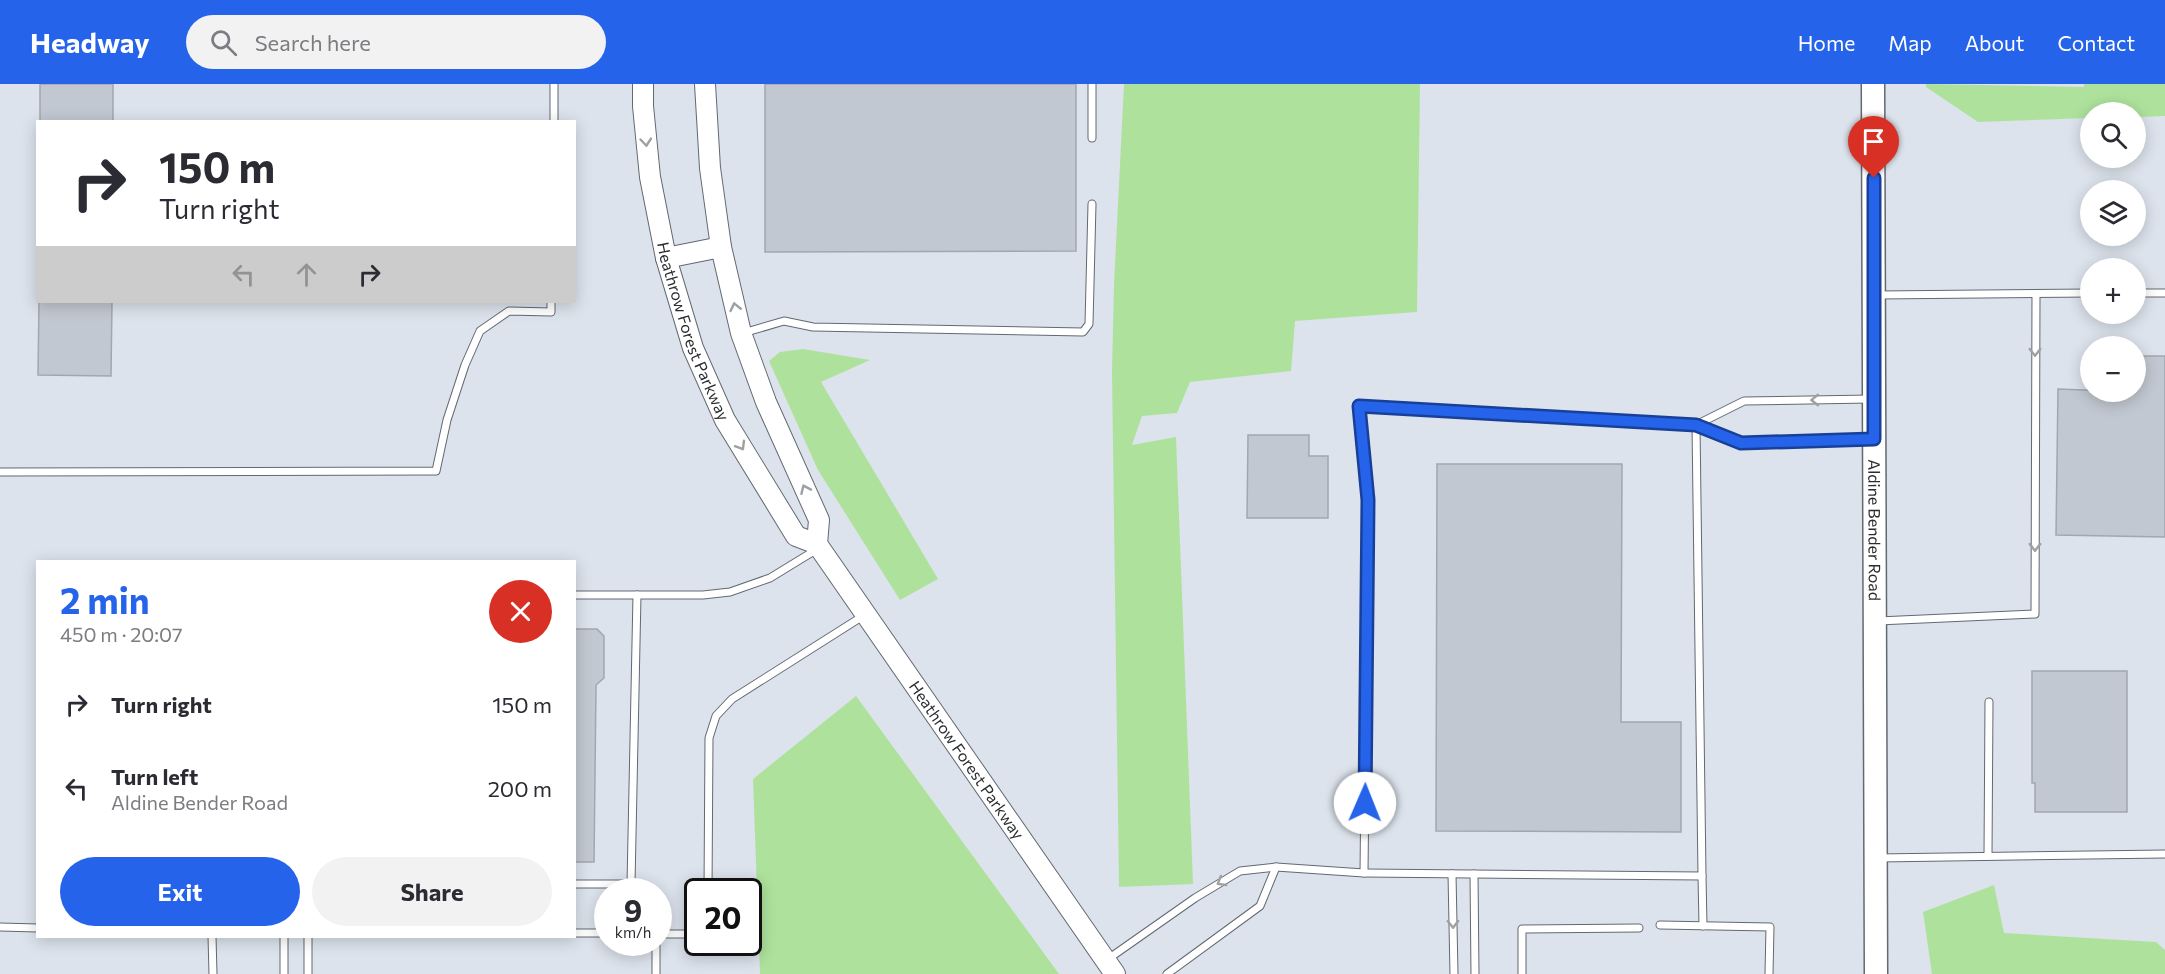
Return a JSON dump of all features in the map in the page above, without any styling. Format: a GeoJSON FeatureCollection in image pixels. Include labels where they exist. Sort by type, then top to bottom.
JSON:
{"type":"FeatureCollection","features":[{"type":"Feature","properties":{"kind":"main road","name":"Aldine Bender Road"},"geometry":{"type":"LineString","coordinates":[[1873,84],[1876,974]]}},
{"type":"Feature","properties":{"kind":"street","name":"Heathrow Forest Parkway"},"geometry":{"type":"LineString","coordinates":[[643,84],[650,177],[666,258],[693,348],[725,420],[795,536],[818,546],[1110,967]]}},
{"type":"Feature","properties":{"kind":"street"},"geometry":{"type":"LineString","coordinates":[[705,84],[710,168],[720,247],[741,333],[766,402],[819,520],[818,546]]}},
{"type":"Feature","properties":{"kind":"street"},"geometry":{"type":"LineString","coordinates":[[666,258],[720,247]]}},
{"type":"Feature","properties":{"kind":"lane"},"geometry":{"type":"LineString","coordinates":[[554,84],[554,120]]}},
{"type":"Feature","properties":{"kind":"lane"},"geometry":{"type":"LineString","coordinates":[[1092,84],[1092,138]]}},
{"type":"Feature","properties":{"kind":"lane"},"geometry":{"type":"LineString","coordinates":[[741,333],[784,321],[813,327],[1083,332],[1089,324],[1092,204]]}},
{"type":"Feature","properties":{"kind":"lane"},"geometry":{"type":"LineString","coordinates":[[2146,293],[2165,293]]}},
{"type":"Feature","properties":{"kind":"lane"},"geometry":{"type":"LineString","coordinates":[[1875,621],[2035,614],[2036,294]]}},
{"type":"Feature","properties":{"kind":"lane"},"geometry":{"type":"LineString","coordinates":[[1874,295],[2080,294]]}},
{"type":"Feature","properties":{"kind":"lane"},"geometry":{"type":"LineString","coordinates":[[0,472],[436,471],[447,420],[465,365],[480,331],[509,311],[551,312],[551,303]]}},
{"type":"Feature","properties":{"kind":"lane"},"geometry":{"type":"LineString","coordinates":[[1696,425],[1744,401],[1873,399]]}},
{"type":"Feature","properties":{"kind":"lane"},"geometry":{"type":"LineString","coordinates":[[1364,873],[1368,500],[1359,406],[1696,425],[1741,443],[1874,439]]}},
{"type":"Feature","properties":{"kind":"lane"},"geometry":{"type":"LineString","coordinates":[[1696,425],[1703,926]]}},
{"type":"Feature","properties":{"kind":"lane"},"geometry":{"type":"LineString","coordinates":[[576,595],[703,595],[730,592],[770,578],[818,546]]}},
{"type":"Feature","properties":{"kind":"lane"},"geometry":{"type":"LineString","coordinates":[[576,884],[631,884],[637,595]]}},
{"type":"Feature","properties":{"kind":"lane"},"geometry":{"type":"LineString","coordinates":[[708,878],[709,738],[716,716],[732,699],[866,614]]}},
{"type":"Feature","properties":{"kind":"lane"},"geometry":{"type":"LineString","coordinates":[[1989,702],[1989,856]]}},
{"type":"Feature","properties":{"kind":"lane"},"geometry":{"type":"LineString","coordinates":[[1875,858],[2165,854]]}},
{"type":"Feature","properties":{"kind":"lane"},"geometry":{"type":"LineString","coordinates":[[1110,967],[1195,898],[1240,871],[1276,867],[1364,873],[1702,876]]}},
{"type":"Feature","properties":{"kind":"lane"},"geometry":{"type":"LineString","coordinates":[[1167,974],[1260,906],[1276,867]]}},
{"type":"Feature","properties":{"kind":"lane"},"geometry":{"type":"LineString","coordinates":[[1452,874],[1454,974]]}},
{"type":"Feature","properties":{"kind":"lane"},"geometry":{"type":"LineString","coordinates":[[1474,874],[1475,974]]}},
{"type":"Feature","properties":{"kind":"lane"},"geometry":{"type":"LineString","coordinates":[[1660,925],[1770,927],[1769,974]]}},
{"type":"Feature","properties":{"kind":"lane"},"geometry":{"type":"LineString","coordinates":[[0,927],[36,928]]}},
{"type":"Feature","properties":{"kind":"lane"},"geometry":{"type":"LineString","coordinates":[[1522,974],[1522,929],[1639,928]]}},
{"type":"Feature","properties":{"kind":"lane"},"geometry":{"type":"LineString","coordinates":[[576,933],[594,933]]}},
{"type":"Feature","properties":{"kind":"lane"},"geometry":{"type":"LineString","coordinates":[[212,938],[213,974]]}},
{"type":"Feature","properties":{"kind":"lane"},"geometry":{"type":"LineString","coordinates":[[284,938],[284,974]]}},
{"type":"Feature","properties":{"kind":"lane"},"geometry":{"type":"LineString","coordinates":[[308,938],[308,974]]}},
{"type":"Feature","properties":{"kind":"lane"},"geometry":{"type":"LineString","coordinates":[[656,956],[656,974]]}},
{"type":"Feature","properties":{"kind":"green space"},"geometry":{"type":"Polygon","coordinates":[[[1124,84],[1420,84],[1417,312],[1295,321],[1291,371],[1190,382],[1177,413],[1142,416],[1132,445],[1176,437],[1193,884],[1119,887],[1112,372],[1124,84]]]}},
{"type":"Feature","properties":{"kind":"green space"},"geometry":{"type":"Polygon","coordinates":[[[1926,84],[2084,87],[2084,84],[2165,84],[2165,116],[2146,117],[2146,102],[2080,102],[2080,118],[1978,122],[1926,87],[1926,84]]]}},
{"type":"Feature","properties":{"kind":"green space"},"geometry":{"type":"Polygon","coordinates":[[[803,349],[870,360],[821,382],[938,579],[900,600],[818,470],[769,361],[780,352],[803,349]]]}},
{"type":"Feature","properties":{"kind":"green space"},"geometry":{"type":"Polygon","coordinates":[[[856,696],[1059,974],[760,974],[762,878],[757,878],[753,779],[856,696]]]}},
{"type":"Feature","properties":{"kind":"green space"},"geometry":{"type":"Polygon","coordinates":[[[1994,885],[2004,933],[2156,942],[2165,950],[2165,974],[1932,974],[1923,912],[1994,885]]]}},
{"type":"Feature","properties":{"kind":"building"},"geometry":{"type":"Polygon","coordinates":[[[40,84],[113,84],[113,120],[40,120],[40,84]]]}},
{"type":"Feature","properties":{"kind":"building"},"geometry":{"type":"Polygon","coordinates":[[[765,84],[1076,84],[1076,251],[765,252],[765,84]]]}},
{"type":"Feature","properties":{"kind":"building"},"geometry":{"type":"Polygon","coordinates":[[[39,303],[112,303],[111,376],[38,375],[39,303]]]}},
{"type":"Feature","properties":{"kind":"building"},"geometry":{"type":"Polygon","coordinates":[[[2146,356],[2165,356],[2165,537],[2056,535],[2058,389],[2080,390],[2080,402],[2146,402],[2146,356]]]}},
{"type":"Feature","properties":{"kind":"building"},"geometry":{"type":"Polygon","coordinates":[[[1248,435],[1309,435],[1309,456],[1328,456],[1328,518],[1247,518],[1248,435]]]}},
{"type":"Feature","properties":{"kind":"building"},"geometry":{"type":"Polygon","coordinates":[[[1437,464],[1622,464],[1621,722],[1681,722],[1681,832],[1436,831],[1437,464]]]}},
{"type":"Feature","properties":{"kind":"building"},"geometry":{"type":"Polygon","coordinates":[[[576,629],[597,629],[604,636],[604,678],[596,685],[594,862],[576,862],[576,629]]]}},
{"type":"Feature","properties":{"kind":"building"},"geometry":{"type":"Polygon","coordinates":[[[2032,671],[2127,671],[2127,812],[2035,812],[2035,783],[2032,783],[2032,671]]]}},
{"type":"Feature","properties":{"kind":"route"},"geometry":{"type":"LineString","coordinates":[[1365,803],[1368,500],[1359,406],[1696,425],[1741,443],[1874,439],[1874,178]]}}]}
